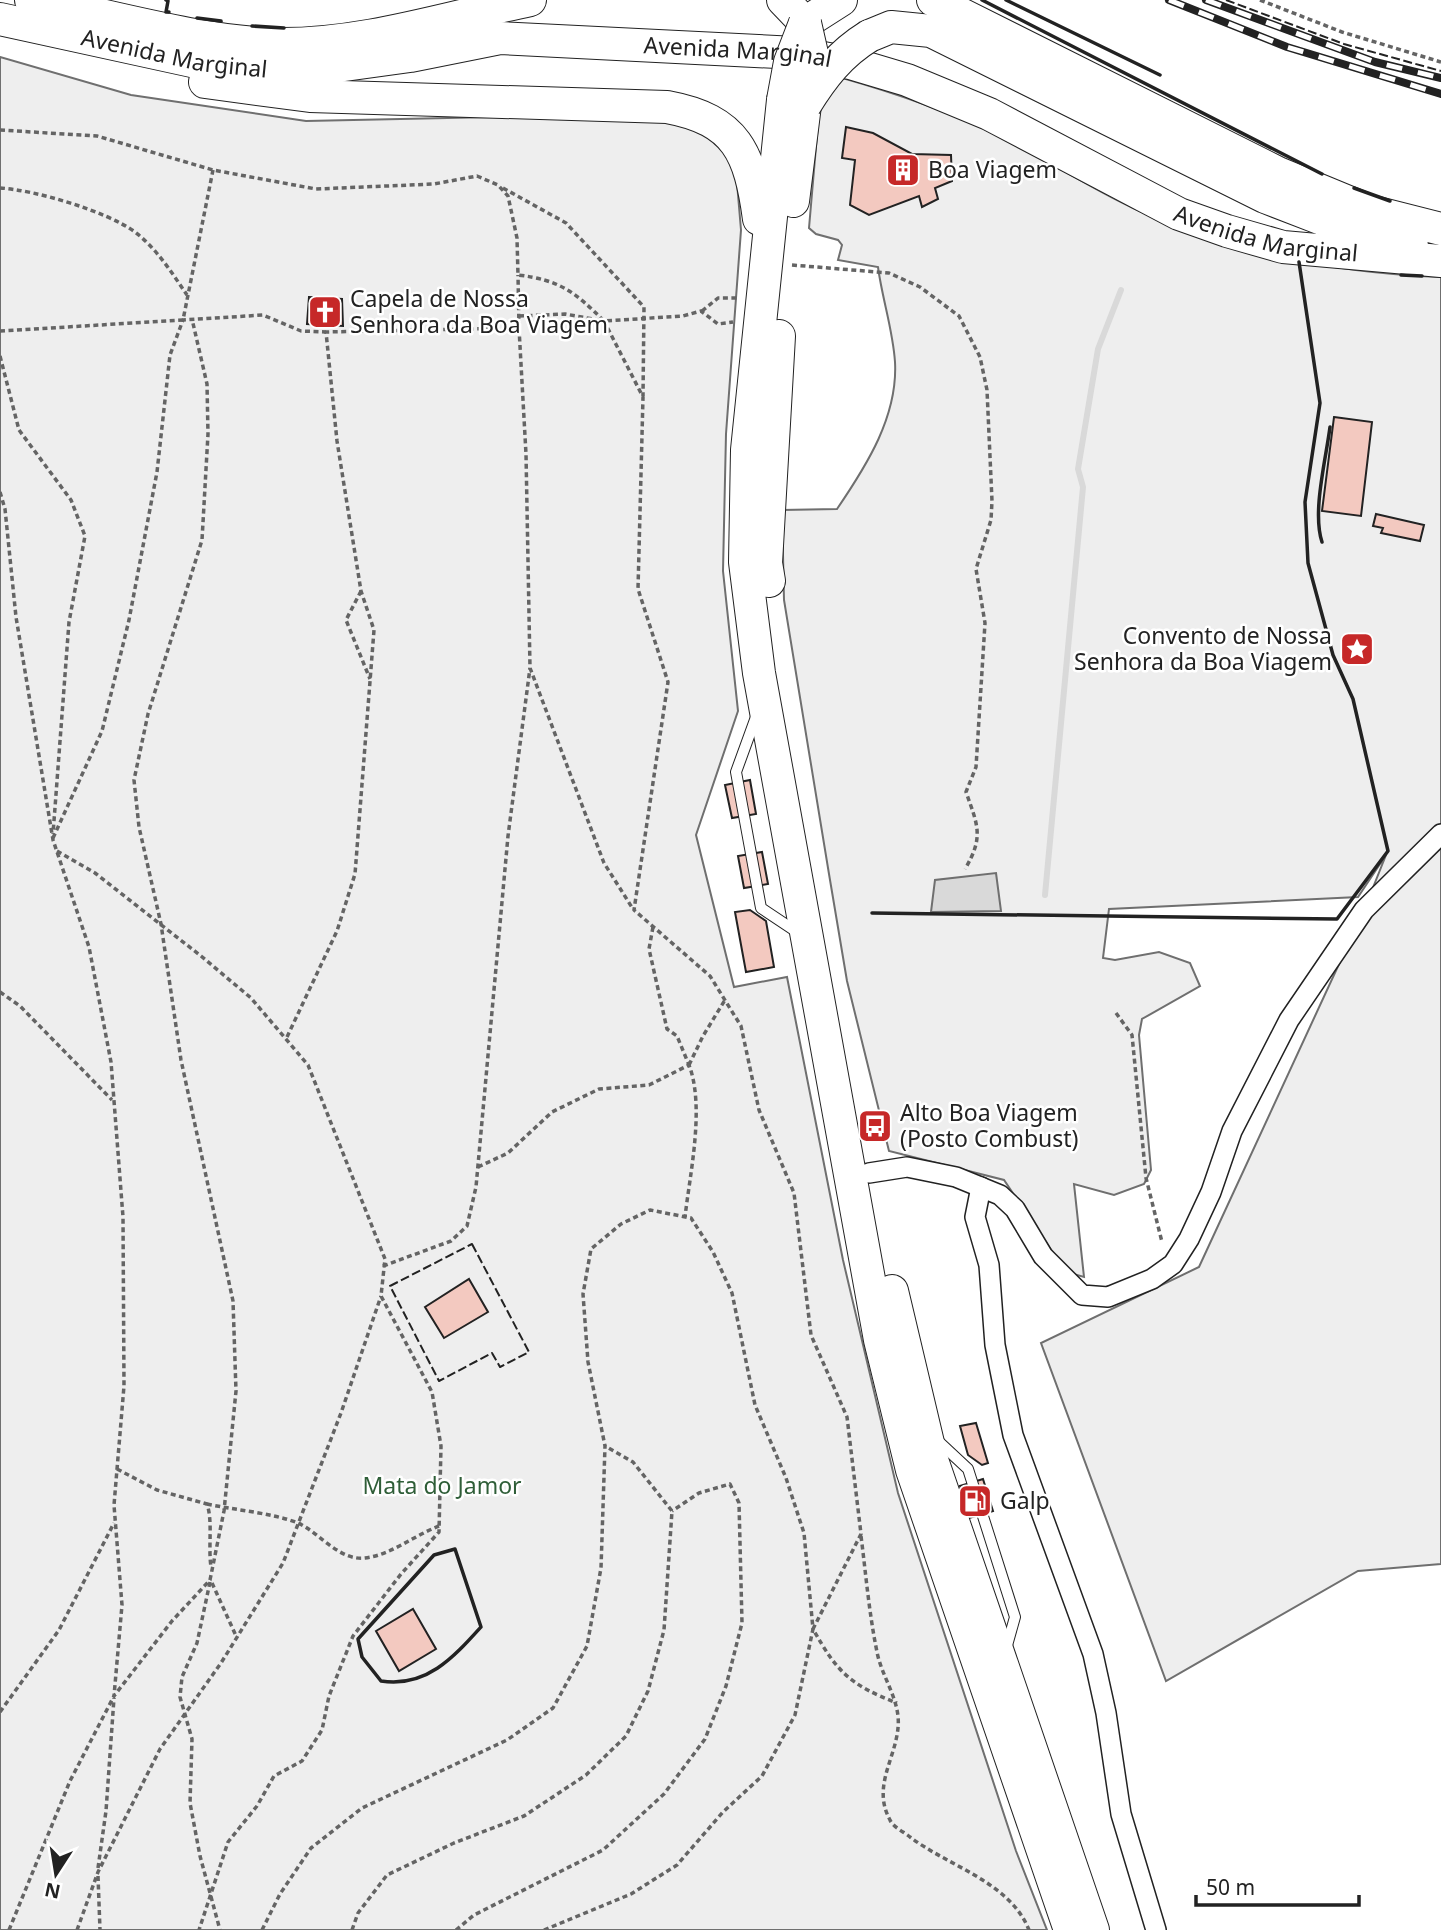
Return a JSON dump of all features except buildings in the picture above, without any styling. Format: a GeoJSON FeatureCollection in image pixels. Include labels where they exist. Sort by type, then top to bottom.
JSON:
{"type":"FeatureCollection","features":[{"type":"Feature","properties":{"kind":"main road","name":"Avenida Marginal"},"geometry":{"type":"LineString","coordinates":[[31,0],[201,34],[272,44],[336,41],[530,0]]}},
{"type":"Feature","properties":{"kind":"main road"},"geometry":{"type":"LineString","coordinates":[[841,0],[799,13],[815,67],[794,103],[775,263],[778,343],[766,563],[780,663],[869,1173],[900,1330],[925,1429],[1093,1930]]}},
{"type":"Feature","properties":{"kind":"main road","name":"Avenida Marginal"},"geometry":{"type":"LineString","coordinates":[[931,2],[1278,173],[1370,211],[1441,229]]}},
{"type":"Feature","properties":{"kind":"main road","name":"Avenida Marginal"},"geometry":{"type":"LineString","coordinates":[[0,19],[201,63],[270,70],[323,68],[385,60],[500,38],[571,39],[796,53],[850,63],[919,85],[989,114],[1179,214],[1227,231],[1283,247],[1441,261]]}},
{"type":"Feature","properties":{"kind":"main road"},"geometry":{"type":"LineString","coordinates":[[794,103],[847,50],[869,36],[891,27],[931,31],[1265,197],[1335,224],[1406,245],[1441,250]]}},
{"type":"Feature","properties":{"kind":"main road","name":"Avenida Marginal"},"geometry":{"type":"LineString","coordinates":[[0,32],[62,52],[145,72],[247,90],[310,96],[667,107],[696,113],[724,128],[740,149],[754,180],[775,263]]}},
{"type":"Feature","properties":{"kind":"main road"},"geometry":{"type":"LineString","coordinates":[[775,263],[760,308],[747,450],[745,562],[763,696],[880,1340],[912,1470],[1070,1930]]}},
{"type":"Feature","properties":{"kind":"street"},"geometry":{"type":"LineString","coordinates":[[869,1173],[907,1167],[956,1177],[1000,1195],[1015,1209],[1043,1256],[1082,1295],[1108,1297],[1152,1279],[1172,1264],[1189,1239],[1211,1192],[1232,1131],[1289,1020],[1364,910],[1441,834]]}},
{"type":"Feature","properties":{"kind":"street"},"geometry":{"type":"LineString","coordinates":[[981,1187],[975,1217],[989,1265],[995,1345],[1013,1435],[1093,1654],[1106,1713],[1122,1814],[1156,1930]]}},
{"type":"Feature","properties":{"kind":"path"},"geometry":{"type":"LineString","coordinates":[[1260,0],[1342,32],[1441,62]]}},
{"type":"Feature","properties":{"kind":"path"},"geometry":{"type":"LineString","coordinates":[[0,130],[97,136],[213,170],[316,189],[434,184],[477,176],[566,223],[644,307],[646,319],[638,589],[668,682],[634,910]]}},
{"type":"Feature","properties":{"kind":"path"},"geometry":{"type":"LineString","coordinates":[[53,839],[102,731],[129,620],[157,472],[170,355],[183,320],[213,170]]}},
{"type":"Feature","properties":{"kind":"path"},"geometry":{"type":"LineString","coordinates":[[383,1266],[451,1241],[467,1226],[477,1168],[508,836],[530,668],[526,454],[518,275],[513,211],[509,196],[498,185]]}},
{"type":"Feature","properties":{"kind":"path"},"geometry":{"type":"LineString","coordinates":[[0,188],[23,189],[68,203],[133,231],[158,254],[188,297]]}},
{"type":"Feature","properties":{"kind":"path"},"geometry":{"type":"LineString","coordinates":[[775,263],[890,272],[920,287],[959,316],[980,357],[988,390],[992,501],[991,520],[976,569],[985,623],[976,766],[967,792],[976,820],[978,847],[965,869]]}},
{"type":"Feature","properties":{"kind":"path"},"geometry":{"type":"LineString","coordinates":[[518,275],[547,278],[581,298],[604,321],[643,397]]}},
{"type":"Feature","properties":{"kind":"path"},"geometry":{"type":"LineString","coordinates":[[519,316],[565,314],[604,321],[683,316],[701,311],[718,298],[760,308]]}},
{"type":"Feature","properties":{"kind":"path"},"geometry":{"type":"LineString","coordinates":[[701,311],[718,324],[760,308]]}},
{"type":"Feature","properties":{"kind":"path"},"geometry":{"type":"LineString","coordinates":[[0,331],[263,316],[301,331],[519,328]]}},
{"type":"Feature","properties":{"kind":"path"},"geometry":{"type":"LineString","coordinates":[[192,319],[207,384],[208,434],[202,540],[148,714],[134,780],[139,827],[162,925],[181,1060],[233,1301],[236,1391],[225,1508],[210,1580],[210,1595],[197,1643],[182,1677],[180,1697],[192,1739],[190,1803],[220,1930]]}},
{"type":"Feature","properties":{"kind":"path"},"geometry":{"type":"LineString","coordinates":[[287,1037],[337,931],[355,874],[374,630],[361,591],[337,441],[326,332]]}},
{"type":"Feature","properties":{"kind":"path"},"geometry":{"type":"LineString","coordinates":[[0,356],[19,430],[71,500],[85,536],[69,622],[53,839]]}},
{"type":"Feature","properties":{"kind":"path"},"geometry":{"type":"LineString","coordinates":[[0,492],[5,509],[16,617],[35,742],[53,839],[89,947],[111,1062],[123,1230],[124,1386],[115,1521],[122,1605],[106,1811],[97,1872],[100,1930]]}},
{"type":"Feature","properties":{"kind":"path"},"geometry":{"type":"LineString","coordinates":[[361,591],[346,620],[371,681]]}},
{"type":"Feature","properties":{"kind":"path"},"geometry":{"type":"LineString","coordinates":[[530,668],[604,863],[634,910],[710,976],[741,1026],[759,1110],[794,1193],[811,1335],[847,1417],[867,1599],[878,1655],[897,1703],[898,1728],[881,1785],[890,1821],[934,1855],[978,1876],[1023,1914],[1029,1930]]}},
{"type":"Feature","properties":{"kind":"path"},"geometry":{"type":"LineString","coordinates":[[57,851],[95,873],[162,925],[251,998],[287,1037],[308,1065],[385,1259],[381,1296],[341,1413],[283,1563],[237,1638],[160,1749],[97,1872],[77,1930]]}},
{"type":"Feature","properties":{"kind":"path"},"geometry":{"type":"LineString","coordinates":[[653,927],[649,949],[667,1029],[677,1036],[695,1080],[695,1133],[685,1217]]}},
{"type":"Feature","properties":{"kind":"path"},"geometry":{"type":"LineString","coordinates":[[0,992],[20,1006],[114,1102]]}},
{"type":"Feature","properties":{"kind":"path"},"geometry":{"type":"LineString","coordinates":[[477,1168],[508,1153],[552,1112],[600,1089],[649,1085],[689,1065],[725,1000]]}},
{"type":"Feature","properties":{"kind":"path"},"geometry":{"type":"LineString","coordinates":[[1116,1013],[1132,1035],[1146,1178],[1158,1217],[1164,1258],[1172,1264]]}},
{"type":"Feature","properties":{"kind":"path"},"geometry":{"type":"LineString","coordinates":[[262,1930],[280,1894],[312,1848],[362,1808],[507,1740],[554,1708],[587,1646],[601,1568],[605,1446],[587,1362],[583,1308],[591,1249],[621,1224],[650,1210],[691,1218],[713,1252],[732,1293],[755,1405],[786,1478],[804,1533],[813,1629],[830,1658],[861,1690],[897,1703]]}},
{"type":"Feature","properties":{"kind":"path"},"geometry":{"type":"LineString","coordinates":[[199,1930],[228,1842],[257,1806],[274,1776],[302,1761],[322,1730],[329,1696],[353,1636],[401,1574],[439,1532],[441,1446],[432,1392],[381,1296]]}},
{"type":"Feature","properties":{"kind":"path"},"geometry":{"type":"LineString","coordinates":[[352,1930],[358,1913],[387,1875],[454,1843],[524,1816],[586,1775],[626,1736],[648,1691],[664,1630],[672,1511],[633,1462],[605,1446]]}},
{"type":"Feature","properties":{"kind":"path"},"geometry":{"type":"LineString","coordinates":[[117,1469],[157,1490],[207,1504],[298,1523],[345,1555],[361,1559],[382,1555],[412,1536],[439,1526]]}},
{"type":"Feature","properties":{"kind":"path"},"geometry":{"type":"LineString","coordinates":[[456,1930],[474,1915],[603,1850],[664,1794],[705,1739],[726,1686],[742,1623],[739,1503],[730,1484],[699,1493],[672,1511]]}},
{"type":"Feature","properties":{"kind":"path"},"geometry":{"type":"LineString","coordinates":[[207,1504],[210,1514],[207,1541],[212,1573]]}},
{"type":"Feature","properties":{"kind":"path"},"geometry":{"type":"LineString","coordinates":[[0,1712],[59,1630],[115,1521]]}},
{"type":"Feature","properties":{"kind":"path"},"geometry":{"type":"LineString","coordinates":[[544,1930],[631,1894],[677,1866],[723,1812],[762,1776],[795,1714],[813,1629],[861,1534]]}},
{"type":"Feature","properties":{"kind":"path"},"geometry":{"type":"LineString","coordinates":[[210,1580],[223,1601],[237,1638]]}},
{"type":"Feature","properties":{"kind":"path"},"geometry":{"type":"LineString","coordinates":[[9,1930],[70,1781],[114,1696],[172,1621],[210,1580]]}},
{"type":"Feature","properties":{"kind":"green space","name":"Mata do Jamor"},"geometry":{"type":"Polygon","coordinates":[[[0,57],[131,95],[306,121],[495,117],[674,118],[717,141],[736,171],[741,230],[726,434],[723,571],[738,711],[696,835],[734,987],[787,977],[843,1260],[898,1493],[1016,1851],[1047,1930],[0,1930],[0,57]]]}},
{"type":"Feature","properties":{"kind":"green space"},"geometry":{"type":"Polygon","coordinates":[[[839,77],[974,124],[1133,208],[1207,237],[1284,258],[1323,265],[1441,277],[1441,1564],[1358,1571],[1166,1681],[1041,1343],[1199,1267],[1364,910],[1386,855],[1358,897],[1109,909],[1103,958],[1115,960],[1159,952],[1190,963],[1200,986],[1142,1019],[1139,1035],[1151,1170],[1144,1184],[1114,1195],[1074,1184],[1084,1277],[1066,1272],[1004,1180],[889,1151],[847,981],[784,600],[782,510],[837,509],[878,439],[886,421],[895,382],[894,350],[878,267],[838,260],[842,245],[838,240],[816,234],[809,228],[819,112],[839,77]]]}},
{"type":"Feature","properties":{"kind":"shaded area"},"geometry":{"type":"Polygon","coordinates":[[[996,873],[1001,911],[931,912],[935,880],[996,873]]]}},
{"type":"Feature","properties":{"kind":"waterway"},"geometry":{"type":"LineString","coordinates":[[1045,895],[1083,487],[1078,469],[1098,349],[1121,290]]}},
{"type":"Feature","properties":{"kind":"railway"},"geometry":{"type":"LineString","coordinates":[[1169,0],[1287,47],[1441,94]]}},
{"type":"Feature","properties":{"kind":"railway"},"geometry":{"type":"LineString","coordinates":[[1206,0],[1375,62],[1441,78]]}},
{"type":"Feature","properties":{"kind":"fence"},"geometry":{"type":"LineString","coordinates":[[1226,0],[1344,44],[1441,71]]}},
{"type":"Feature","properties":{"kind":"fence"},"geometry":{"type":"LineString","coordinates":[[472,1244],[529,1352],[500,1367],[492,1353],[439,1381],[390,1286],[472,1244]]}},
{"type":"Feature","properties":{"kind":"wall"},"geometry":{"type":"LineString","coordinates":[[166,0],[166,12],[169,12]]}},
{"type":"Feature","properties":{"kind":"wall"},"geometry":{"type":"LineString","coordinates":[[982,0],[1322,174]]}},
{"type":"Feature","properties":{"kind":"wall"},"geometry":{"type":"LineString","coordinates":[[1006,0],[1160,75]]}},
{"type":"Feature","properties":{"kind":"wall"},"geometry":{"type":"LineString","coordinates":[[197,18],[221,21]]}},
{"type":"Feature","properties":{"kind":"wall"},"geometry":{"type":"LineString","coordinates":[[252,26],[284,28]]}},
{"type":"Feature","properties":{"kind":"wall"},"geometry":{"type":"LineString","coordinates":[[1354,188],[1390,201]]}},
{"type":"Feature","properties":{"kind":"wall"},"geometry":{"type":"LineString","coordinates":[[872,913],[1337,919],[1388,851],[1353,699],[1333,655],[1308,563],[1305,502],[1320,403],[1299,262]]}},
{"type":"Feature","properties":{"kind":"wall"},"geometry":{"type":"LineString","coordinates":[[1401,275],[1422,276]]}},
{"type":"Feature","properties":{"kind":"wall"},"geometry":{"type":"LineString","coordinates":[[1322,542],[1319,530],[1319,501],[1330,427]]}},
{"type":"Feature","properties":{"kind":"wall"},"geometry":{"type":"LineString","coordinates":[[455,1549],[481,1627],[449,1660],[425,1675],[412,1680],[381,1681],[362,1657],[358,1639],[434,1555],[455,1549]]}},
{"type":"Feature","properties":{"kind":"place","name":"Boa Viagem"},"geometry":{"type":"Point","coordinates":[903,170]}},
{"type":"Feature","properties":{"kind":"place","name":"Capela de Nossa Senhora da Boa Viagem"},"geometry":{"type":"Point","coordinates":[325,312]}},
{"type":"Feature","properties":{"kind":"place","name":"Convento de Nossa Senhora da Boa Viagem"},"geometry":{"type":"Point","coordinates":[1357,649]}},
{"type":"Feature","properties":{"kind":"place","name":"Alto Boa Viagem (Posto Combust)"},"geometry":{"type":"Point","coordinates":[875,1126]}},
{"type":"Feature","properties":{"kind":"place","name":"Galp"},"geometry":{"type":"Point","coordinates":[975,1501]}}]}
